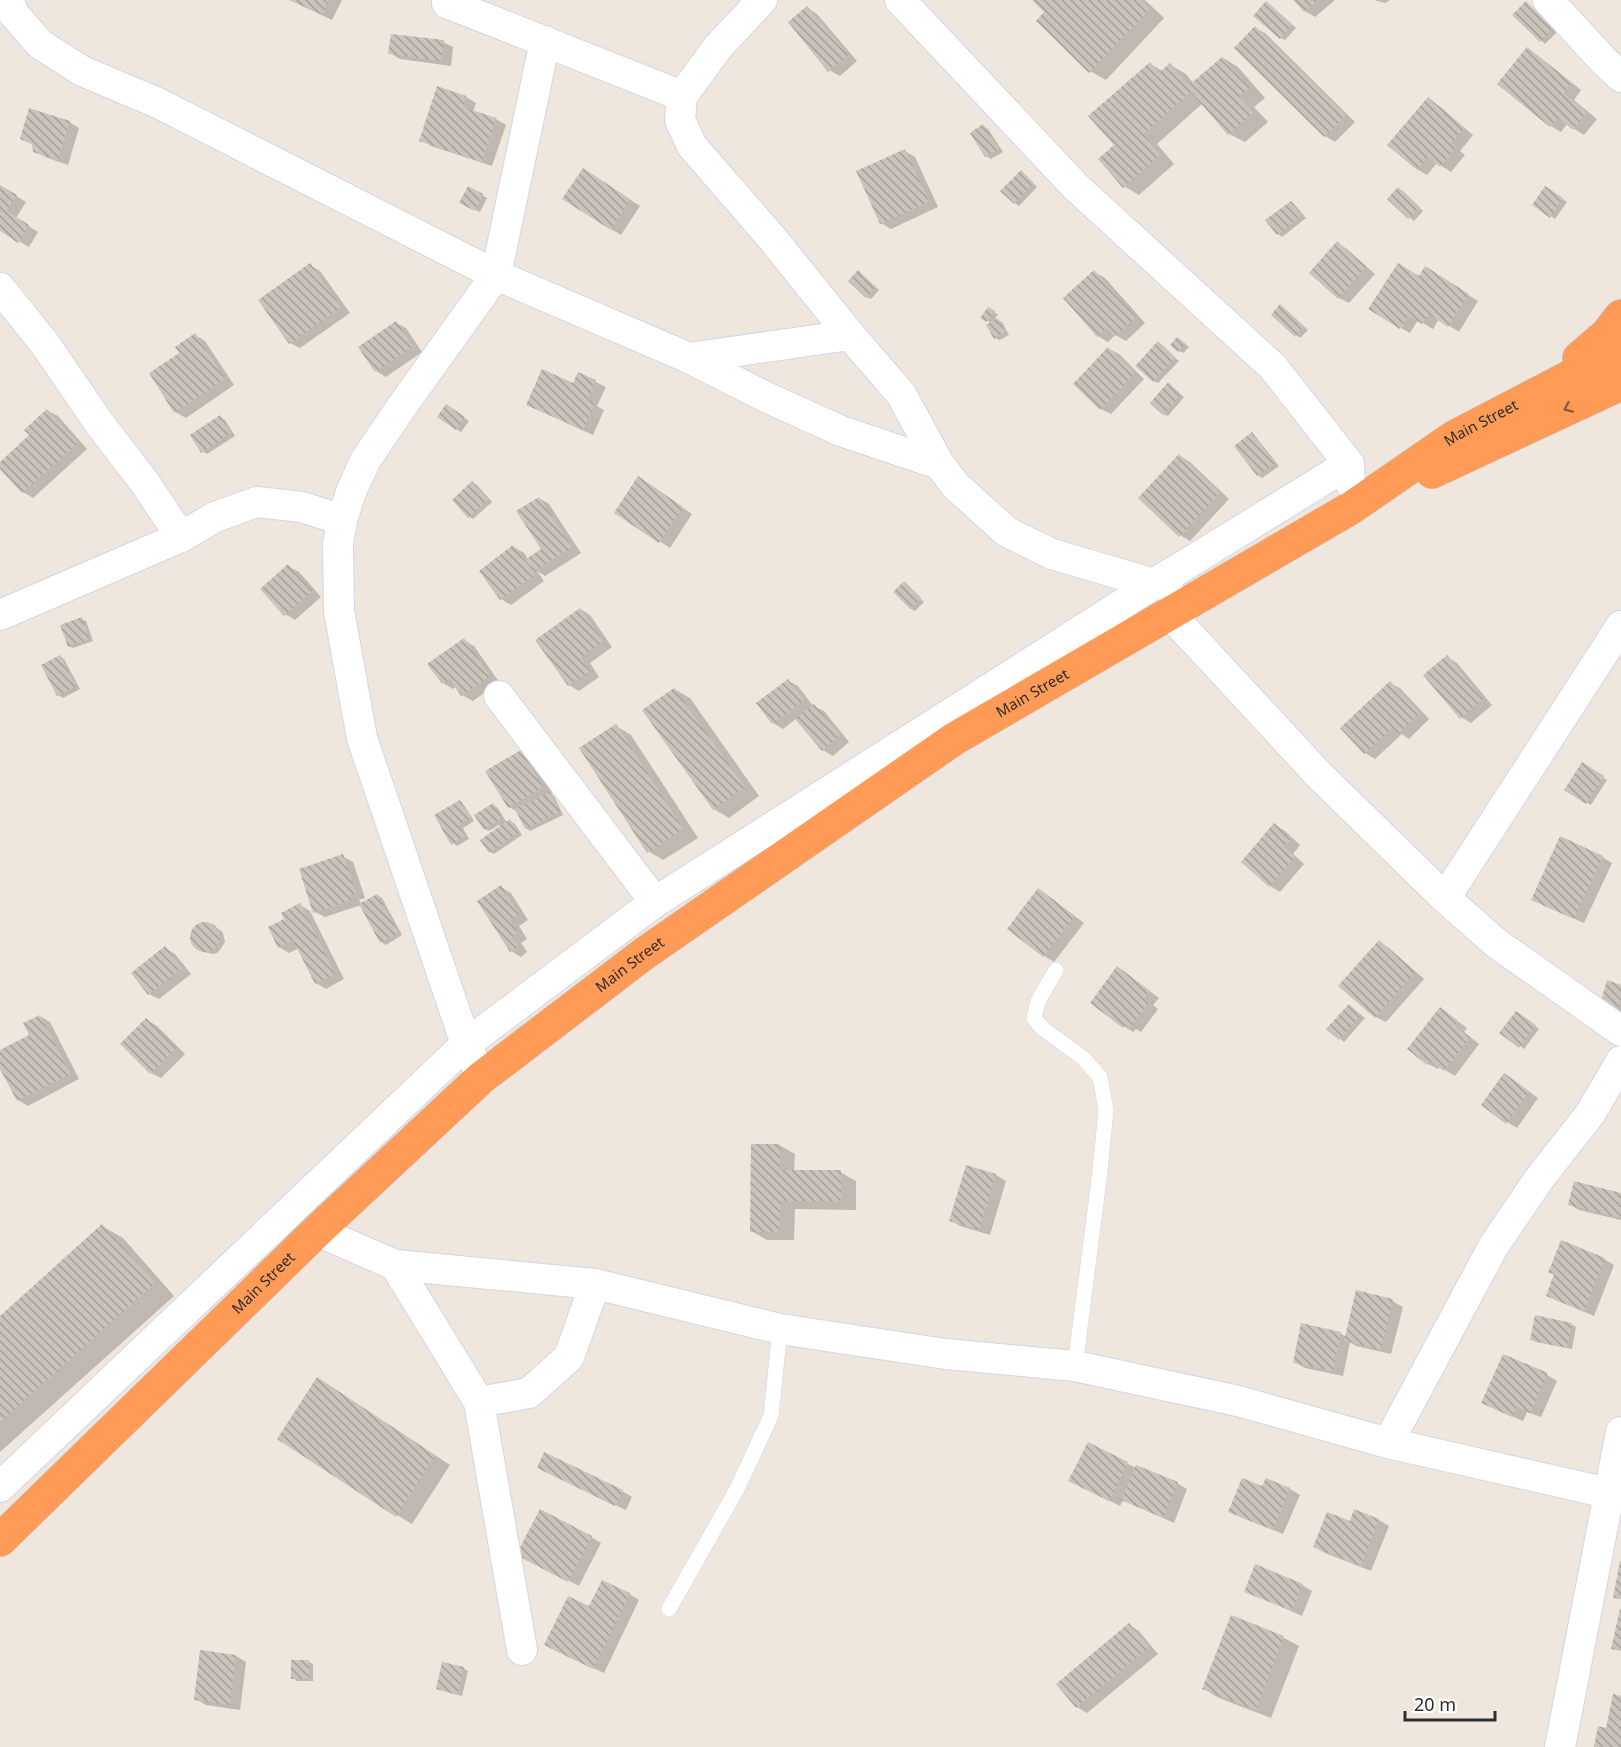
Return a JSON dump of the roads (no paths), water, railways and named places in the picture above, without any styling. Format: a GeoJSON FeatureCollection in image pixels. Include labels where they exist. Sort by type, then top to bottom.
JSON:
{"type":"FeatureCollection","features":[{"type":"Feature","properties":{"kind":"highway"},"geometry":{"type":"LineString","coordinates":[[1539,393],[1607,334],[1621,316]]}},
{"type":"Feature","properties":{"kind":"highway","name":"Main Street"},"geometry":{"type":"LineString","coordinates":[[0,1540],[317,1232],[481,1078],[645,953],[954,739],[1351,508],[1454,437],[1621,350]]}},
{"type":"Feature","properties":{"kind":"highway","name":"Main Street"},"geometry":{"type":"LineString","coordinates":[[1351,508],[1621,384]]}},
{"type":"Feature","properties":{"kind":"street"},"geometry":{"type":"LineString","coordinates":[[9,0],[13,13],[40,44],[82,70],[158,103],[496,275],[689,358],[768,398],[842,431],[939,464]]}},
{"type":"Feature","properties":{"kind":"street"},"geometry":{"type":"LineString","coordinates":[[762,0],[718,47],[682,96],[680,120],[692,146],[901,394],[939,464],[956,486],[1007,532],[1052,554],[1154,584],[1210,589]]}},
{"type":"Feature","properties":{"kind":"street"},"geometry":{"type":"LineString","coordinates":[[900,0],[1076,187],[1273,367],[1349,464],[1351,508]]}},
{"type":"Feature","properties":{"kind":"street"},"geometry":{"type":"LineString","coordinates":[[1548,0],[1621,77]]}},
{"type":"Feature","properties":{"kind":"street"},"geometry":{"type":"LineString","coordinates":[[447,3],[682,96]]}},
{"type":"Feature","properties":{"kind":"street"},"geometry":{"type":"LineString","coordinates":[[481,1078],[466,1044],[362,738],[339,611],[339,544],[342,520],[365,461],[496,275],[544,41]]}},
{"type":"Feature","properties":{"kind":"street"},"geometry":{"type":"LineString","coordinates":[[0,288],[45,344],[181,537]]}},
{"type":"Feature","properties":{"kind":"street"},"geometry":{"type":"LineString","coordinates":[[689,358],[850,335]]}},
{"type":"Feature","properties":{"kind":"street"},"geometry":{"type":"LineString","coordinates":[[0,1487],[466,1044],[655,902],[1154,584],[1349,464]]}},
{"type":"Feature","properties":{"kind":"street"},"geometry":{"type":"LineString","coordinates":[[0,615],[181,537],[215,517],[257,502],[302,507],[342,520]]}},
{"type":"Feature","properties":{"kind":"street"},"geometry":{"type":"LineString","coordinates":[[1170,614],[1319,775],[1445,898],[1496,943],[1621,1031]]}},
{"type":"Feature","properties":{"kind":"street"},"geometry":{"type":"LineString","coordinates":[[1445,898],[1621,626]]}},
{"type":"Feature","properties":{"kind":"street"},"geometry":{"type":"LineString","coordinates":[[499,696],[655,902]]}},
{"type":"Feature","properties":{"kind":"street"},"geometry":{"type":"LineString","coordinates":[[1388,1443],[1494,1247],[1539,1179],[1590,1114],[1621,1061]]}},
{"type":"Feature","properties":{"kind":"street"},"geometry":{"type":"LineString","coordinates":[[317,1232],[395,1265],[595,1284],[780,1329],[946,1354],[1074,1366],[1238,1401],[1388,1443],[1615,1494]]}},
{"type":"Feature","properties":{"kind":"street"},"geometry":{"type":"LineString","coordinates":[[395,1265],[479,1402],[522,1650]]}},
{"type":"Feature","properties":{"kind":"street"},"geometry":{"type":"LineString","coordinates":[[479,1402],[529,1393],[569,1357],[595,1284]]}},
{"type":"Feature","properties":{"kind":"street"},"geometry":{"type":"LineString","coordinates":[[1560,1747],[1615,1494],[1621,1432]]}},
{"type":"Feature","properties":{"kind":"lane"},"geometry":{"type":"LineString","coordinates":[[1056,970],[1038,1001],[1034,1018],[1042,1028],[1083,1058],[1100,1077],[1106,1110],[1074,1366]]}},
{"type":"Feature","properties":{"kind":"lane"},"geometry":{"type":"LineString","coordinates":[[669,1609],[737,1489],[771,1416],[780,1329]]}}]}
